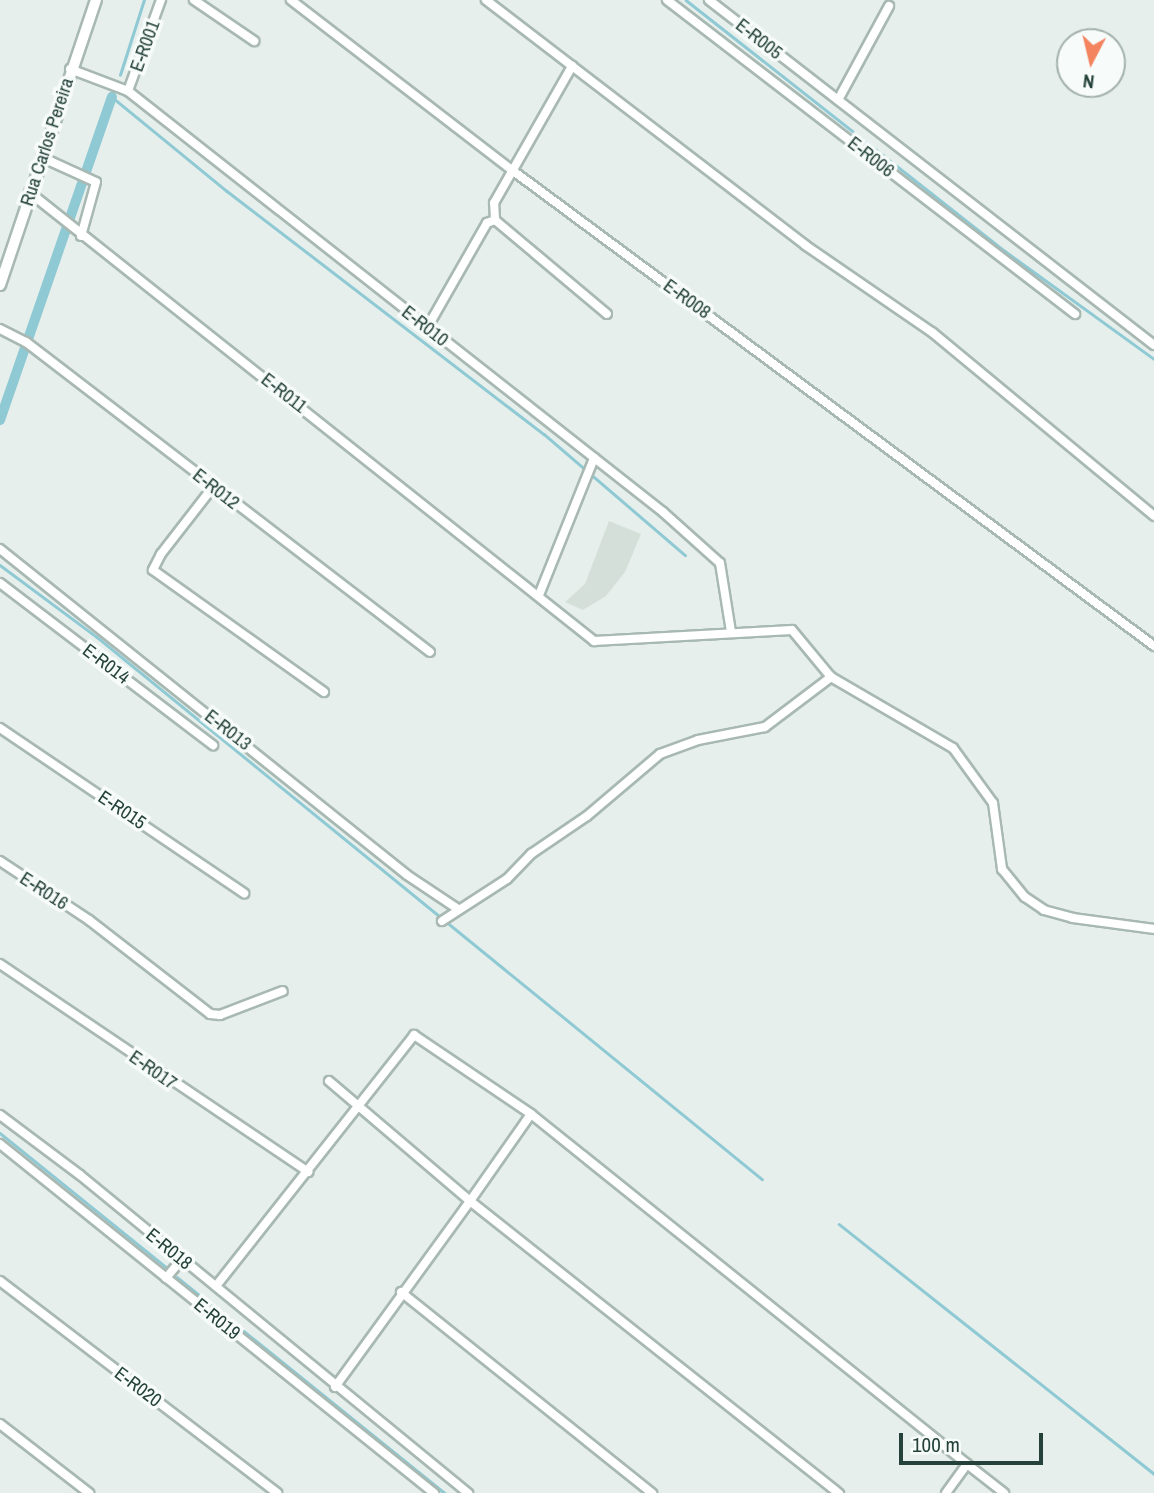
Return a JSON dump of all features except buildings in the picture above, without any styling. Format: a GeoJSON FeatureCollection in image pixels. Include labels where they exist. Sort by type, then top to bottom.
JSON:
{"type":"FeatureCollection","features":[{"type":"Feature","properties":{"kind":"street","name":"Rua Carlos Pereira"},"geometry":{"type":"LineString","coordinates":[[0,285],[70,69],[96,0]]}},
{"type":"Feature","properties":{"kind":"street","name":"E-R001"},"geometry":{"type":"LineString","coordinates":[[128,91],[161,0]]}},
{"type":"Feature","properties":{"kind":"street"},"geometry":{"type":"LineString","coordinates":[[194,0],[254,41]]}},
{"type":"Feature","properties":{"kind":"street","name":"E-R008"},"geometry":{"type":"LineString","coordinates":[[291,0],[512,170],[1087,593],[1154,646]]}},
{"type":"Feature","properties":{"kind":"street"},"geometry":{"type":"LineString","coordinates":[[486,0],[805,245],[933,333],[1154,516]]}},
{"type":"Feature","properties":{"kind":"street","name":"E-R006"},"geometry":{"type":"LineString","coordinates":[[667,0],[1075,314]]}},
{"type":"Feature","properties":{"kind":"street","name":"E-R005"},"geometry":{"type":"LineString","coordinates":[[709,0],[1154,345]]}},
{"type":"Feature","properties":{"kind":"street"},"geometry":{"type":"LineString","coordinates":[[838,100],[889,6]]}},
{"type":"Feature","properties":{"kind":"street"},"geometry":{"type":"LineString","coordinates":[[572,66],[494,203],[495,220],[607,314]]}},
{"type":"Feature","properties":{"kind":"street","name":"E-R010"},"geometry":{"type":"LineString","coordinates":[[70,69],[128,91],[594,458],[720,563],[731,632]]}},
{"type":"Feature","properties":{"kind":"street"},"geometry":{"type":"LineString","coordinates":[[41,157],[96,182],[81,236]]}},
{"type":"Feature","properties":{"kind":"street","name":"E-R011"},"geometry":{"type":"LineString","coordinates":[[29,192],[594,641],[792,630],[831,677]]}},
{"type":"Feature","properties":{"kind":"street"},"geometry":{"type":"LineString","coordinates":[[426,328],[487,223],[495,220]]}},
{"type":"Feature","properties":{"kind":"street","name":"E-R012"},"geometry":{"type":"LineString","coordinates":[[0,329],[26,342],[430,652]]}},
{"type":"Feature","properties":{"kind":"street"},"geometry":{"type":"LineString","coordinates":[[539,595],[594,458]]}},
{"type":"Feature","properties":{"kind":"street"},"geometry":{"type":"LineString","coordinates":[[213,487],[161,554],[153,570],[324,692]]}},
{"type":"Feature","properties":{"kind":"street","name":"E-R013"},"geometry":{"type":"LineString","coordinates":[[0,549],[407,875],[457,909]]}},
{"type":"Feature","properties":{"kind":"street","name":"E-R014"},"geometry":{"type":"LineString","coordinates":[[0,583],[213,745]]}},
{"type":"Feature","properties":{"kind":"street"},"geometry":{"type":"LineString","coordinates":[[442,921],[507,879],[531,854],[587,816],[660,754],[698,740],[765,727],[831,677],[953,748],[993,803],[1002,869],[1025,897],[1044,910],[1073,918],[1154,929]]}},
{"type":"Feature","properties":{"kind":"street","name":"E-R015"},"geometry":{"type":"LineString","coordinates":[[0,728],[244,893]]}},
{"type":"Feature","properties":{"kind":"street","name":"E-R016"},"geometry":{"type":"LineString","coordinates":[[0,862],[89,920],[210,1014],[220,1015],[283,990]]}},
{"type":"Feature","properties":{"kind":"street","name":"E-R017"},"geometry":{"type":"LineString","coordinates":[[0,964],[308,1172]]}},
{"type":"Feature","properties":{"kind":"street"},"geometry":{"type":"LineString","coordinates":[[216,1286],[358,1110],[414,1035],[531,1114],[1004,1493]]}},
{"type":"Feature","properties":{"kind":"street"},"geometry":{"type":"LineString","coordinates":[[328,1081],[358,1110],[470,1201],[839,1493]]}},
{"type":"Feature","properties":{"kind":"street"},"geometry":{"type":"LineString","coordinates":[[335,1387],[531,1114]]}},
{"type":"Feature","properties":{"kind":"street","name":"E-R018"},"geometry":{"type":"LineString","coordinates":[[0,1115],[80,1175],[335,1387],[468,1493]]}},
{"type":"Feature","properties":{"kind":"street","name":"E-R019"},"geometry":{"type":"LineString","coordinates":[[0,1144],[434,1493]]}},
{"type":"Feature","properties":{"kind":"street"},"geometry":{"type":"LineString","coordinates":[[166,1278],[181,1260]]}},
{"type":"Feature","properties":{"kind":"street","name":"E-R020"},"geometry":{"type":"LineString","coordinates":[[0,1282],[277,1493]]}},
{"type":"Feature","properties":{"kind":"street"},"geometry":{"type":"LineString","coordinates":[[401,1292],[652,1493]]}},
{"type":"Feature","properties":{"kind":"street"},"geometry":{"type":"LineString","coordinates":[[0,1424],[89,1493]]}},
{"type":"Feature","properties":{"kind":"street"},"geometry":{"type":"LineString","coordinates":[[946,1493],[967,1464]]}},
{"type":"Feature","properties":{"kind":"shaded area"},"geometry":{"type":"Polygon","coordinates":[[[609,521],[641,534],[625,572],[606,596],[583,610],[565,602],[585,584],[609,521]]]}},
{"type":"Feature","properties":{"kind":"waterway"},"geometry":{"type":"LineString","coordinates":[[120,75],[144,0]]}},
{"type":"Feature","properties":{"kind":"waterway"},"geometry":{"type":"LineString","coordinates":[[686,0],[1005,251],[1154,359]]}},
{"type":"Feature","properties":{"kind":"waterway"},"geometry":{"type":"LineString","coordinates":[[112,97],[227,191],[544,434],[685,555]]}},
{"type":"Feature","properties":{"kind":"waterway"},"geometry":{"type":"LineString","coordinates":[[0,420],[112,97]]}},
{"type":"Feature","properties":{"kind":"waterway"},"geometry":{"type":"LineString","coordinates":[[0,565],[97,637],[762,1179]]}},
{"type":"Feature","properties":{"kind":"waterway"},"geometry":{"type":"LineString","coordinates":[[0,1133],[165,1266]]}},
{"type":"Feature","properties":{"kind":"waterway"},"geometry":{"type":"LineString","coordinates":[[839,1224],[1154,1474]]}},
{"type":"Feature","properties":{"kind":"waterway"},"geometry":{"type":"LineString","coordinates":[[177,1277],[445,1493]]}}]}
